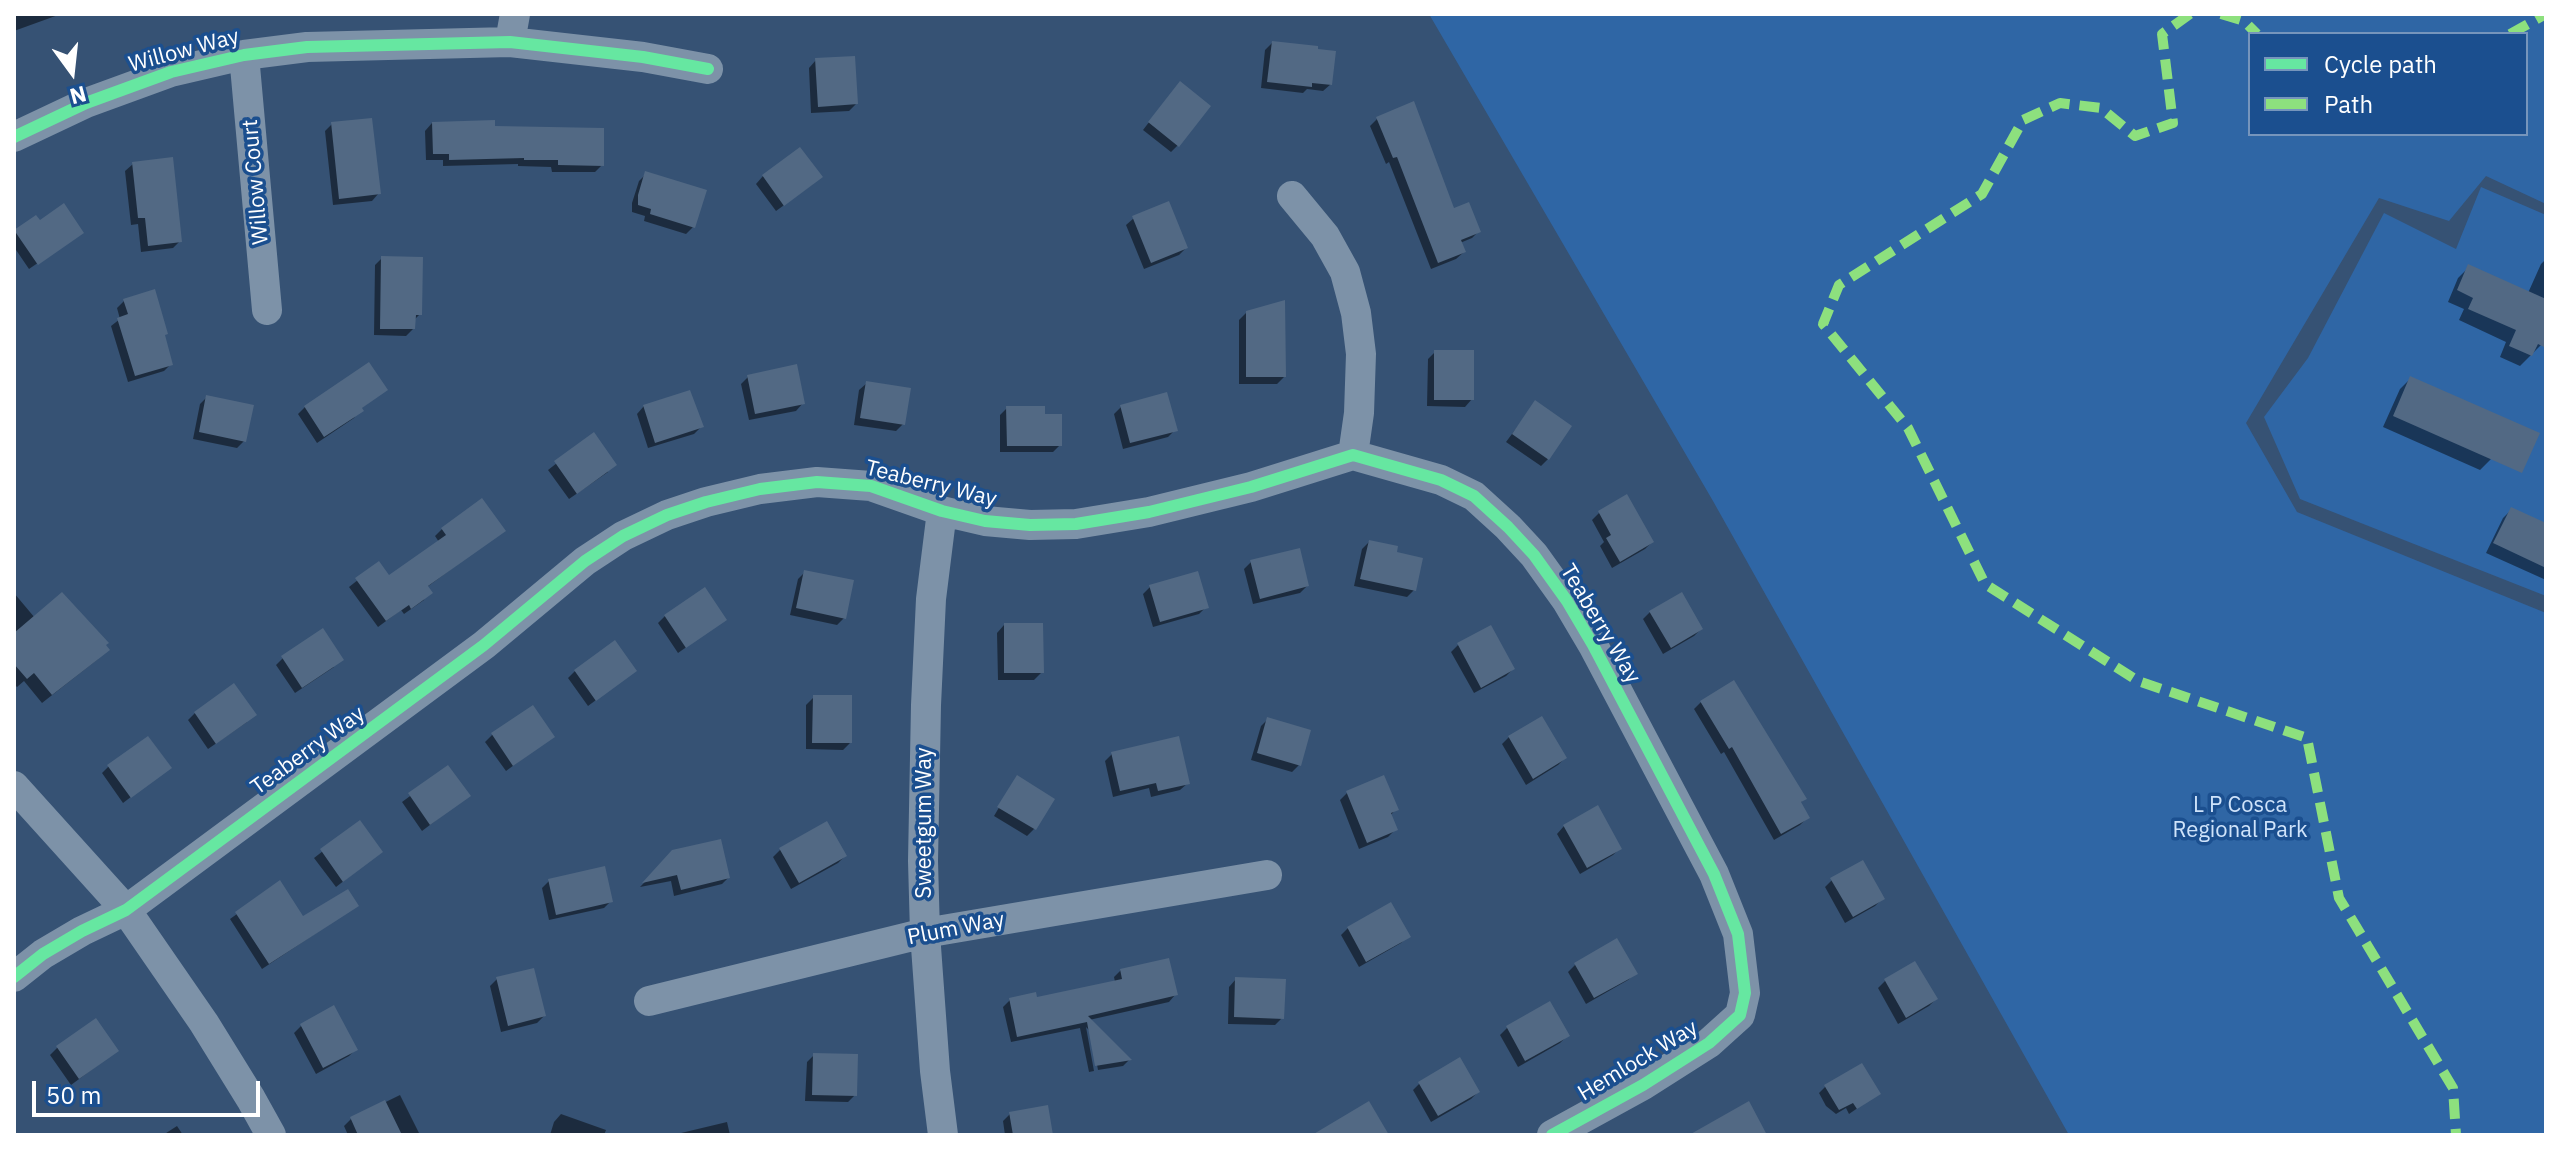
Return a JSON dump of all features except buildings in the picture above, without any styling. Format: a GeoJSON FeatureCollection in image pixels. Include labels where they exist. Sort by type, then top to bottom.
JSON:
{"type":"FeatureCollection","features":[{"type":"Feature","properties":{"kind":"street","name":"Willow Way"},"geometry":{"type":"LineString","coordinates":[[14,137],[124,87],[171,72],[244,55],[307,47],[513,28],[708,69]]}},
{"type":"Feature","properties":{"kind":"street","name":"Willow Court"},"geometry":{"type":"LineString","coordinates":[[244,55],[267,310]]}},
{"type":"Feature","properties":{"kind":"street"},"geometry":{"type":"LineString","coordinates":[[1292,196],[1325,236],[1345,272],[1356,313],[1361,354],[1359,413],[1353,455]]}},
{"type":"Feature","properties":{"kind":"street","name":"Teaberry Way"},"geometry":{"type":"LineString","coordinates":[[14,977],[43,954],[126,910],[484,645],[585,561],[623,536],[667,515],[760,489],[817,482],[871,486],[942,511],[985,521],[1030,525],[1105,520],[1251,487],[1353,455],[1441,480],[1474,496],[1534,555],[1593,645],[1714,874],[1738,934],[1743,968]]}},
{"type":"Feature","properties":{"kind":"street","name":"Sweetgum Way"},"geometry":{"type":"LineString","coordinates":[[942,511],[931,599],[923,861],[925,933],[943,1135]]}},
{"type":"Feature","properties":{"kind":"street"},"geometry":{"type":"LineString","coordinates":[[14,786],[126,910],[204,1023],[271,1135]]}},
{"type":"Feature","properties":{"kind":"street","name":"Plum Way"},"geometry":{"type":"LineString","coordinates":[[649,1001],[925,933],[1267,875]]}},
{"type":"Feature","properties":{"kind":"street","name":"Hemlock Way"},"geometry":{"type":"LineString","coordinates":[[1552,1135],[1643,1085],[1719,1035],[1740,1015],[1745,993],[1743,968]]}},
{"type":"Feature","properties":{"kind":"green space","name":"L P Cosca Regional Park"},"geometry":{"type":"Polygon","coordinates":[[[1429,14],[2546,14],[2546,204],[2486,176],[2449,221],[2379,198],[2246,423],[2297,512],[2546,613],[2546,1135],[2069,1135],[1713,501],[1429,14]]]}},
{"type":"Feature","properties":{"kind":"green space"},"geometry":{"type":"Polygon","coordinates":[[[2481,187],[2546,215],[2546,596],[2300,499],[2264,417],[2308,358],[2384,213],[2456,249],[2481,187]]]}},
{"type":"Feature","properties":{"kind":"marked path"},"geometry":{"type":"LineString","coordinates":[[2190,14],[2162,34],[2173,123],[2135,136],[2101,108],[2060,103],[2023,120],[1982,194],[1839,285],[1823,324],[1908,428],[1985,584],[2138,681],[2307,738],[2339,898],[2453,1088],[2456,1135]]}},
{"type":"Feature","properties":{"kind":"marked path"},"geometry":{"type":"LineString","coordinates":[[2221,14],[2244,21],[2255,32]]}},
{"type":"Feature","properties":{"kind":"marked path"},"geometry":{"type":"LineString","coordinates":[[2514,32],[2546,14]]}},
{"type":"Feature","properties":{"kind":"cycle path"},"geometry":{"type":"LineString","coordinates":[[14,137],[86,103],[171,72],[244,55],[307,47],[510,42],[643,57],[708,69]]}},
{"type":"Feature","properties":{"kind":"cycle path"},"geometry":{"type":"LineString","coordinates":[[14,977],[43,954],[126,910],[484,645],[585,561],[623,536],[667,515],[760,489],[817,482],[871,486],[942,511],[985,521],[1030,525],[1076,524],[1149,512],[1251,487],[1353,455],[1441,480],[1474,496],[1534,555],[1593,645],[1714,874],[1738,934],[1745,993],[1740,1015],[1709,1043],[1643,1085],[1552,1135]]}}]}
